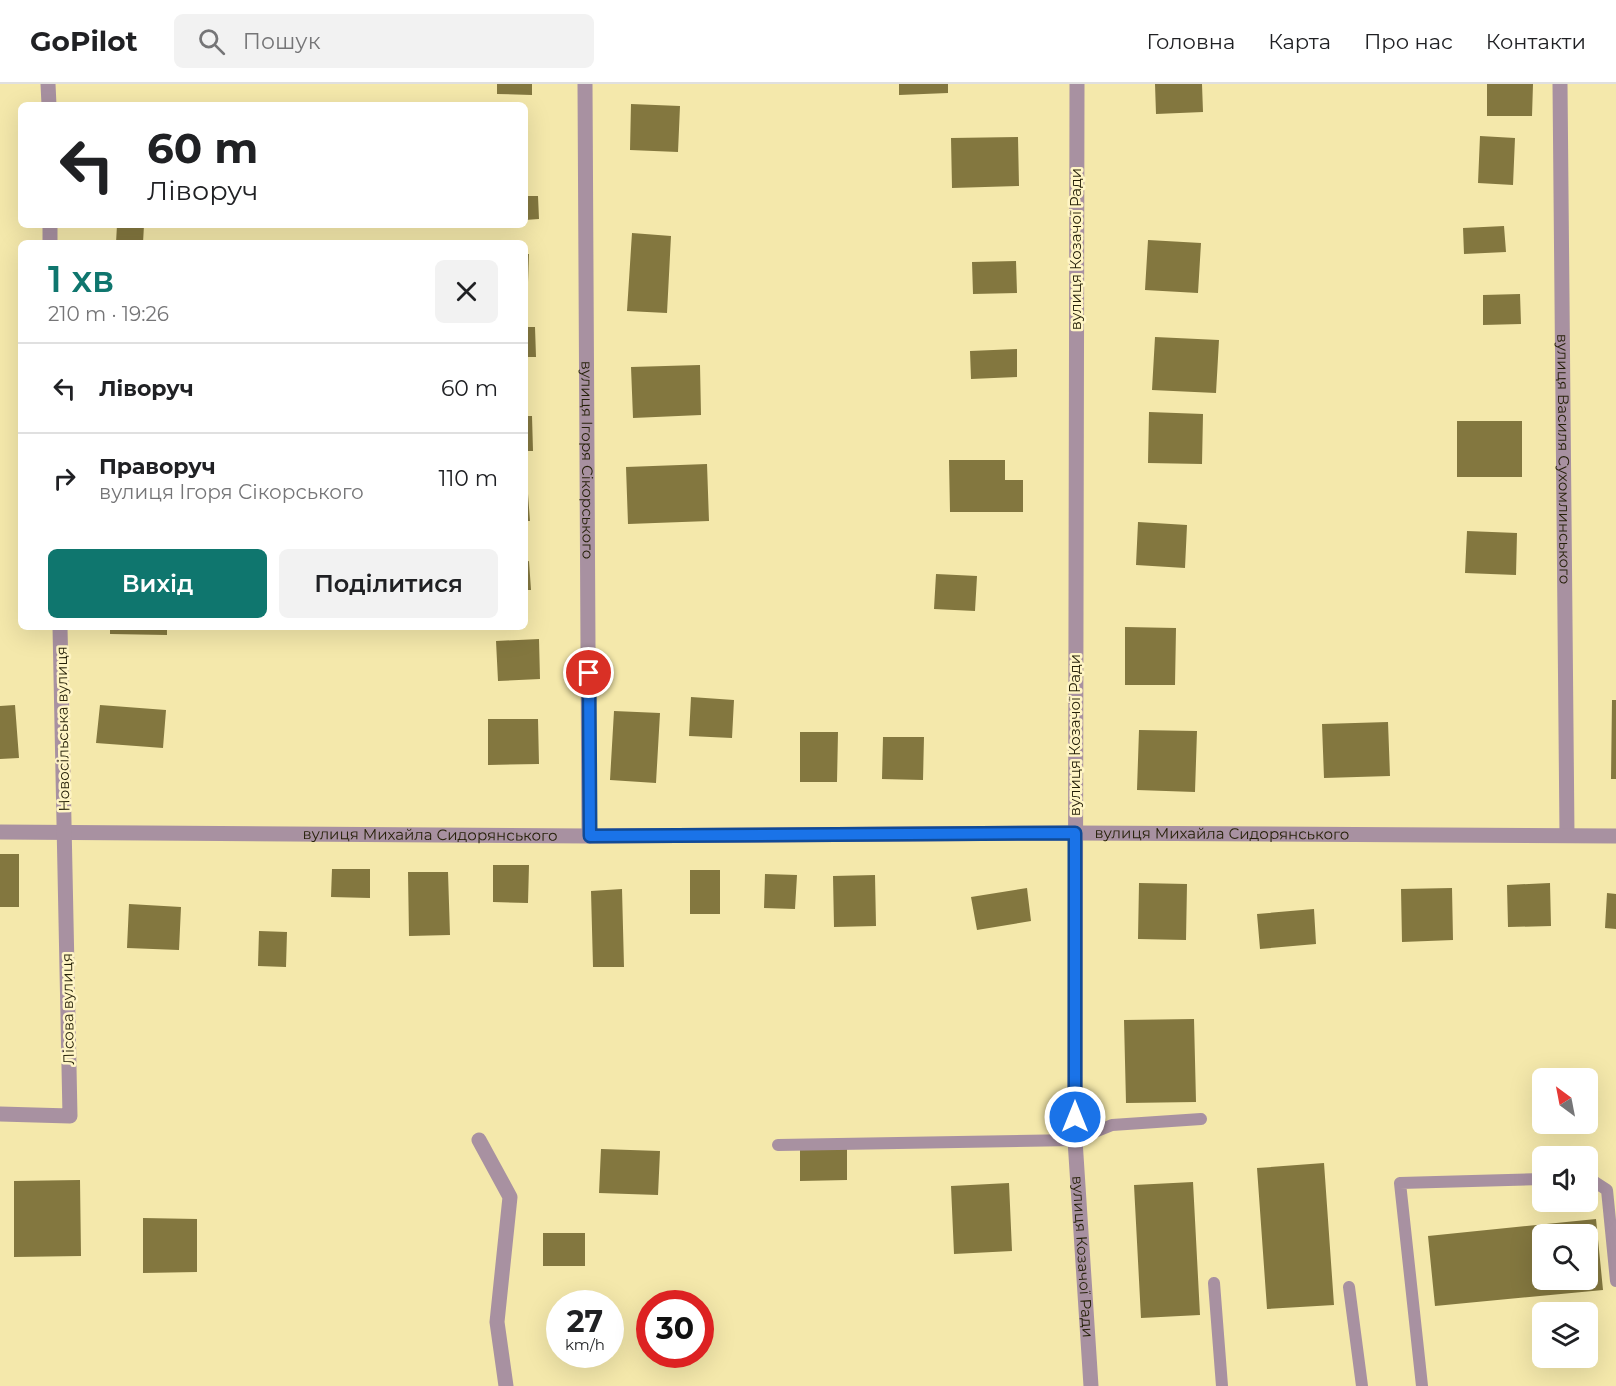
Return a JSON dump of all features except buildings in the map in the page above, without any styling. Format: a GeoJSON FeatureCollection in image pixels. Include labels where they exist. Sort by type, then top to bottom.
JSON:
{"type":"FeatureCollection","features":[{"type":"Feature","properties":{"kind":"street"},"geometry":{"type":"LineString","coordinates":[[48,84],[49,102]]}},
{"type":"Feature","properties":{"kind":"street","name":"вулиця Ігоря Сікорського"},"geometry":{"type":"LineString","coordinates":[[585,84],[590,836]]}},
{"type":"Feature","properties":{"kind":"street","name":"вулиця Козачої Ради"},"geometry":{"type":"LineString","coordinates":[[1077,84],[1075,1140],[1091,1386]]}},
{"type":"Feature","properties":{"kind":"street","name":"вулиця Василя Сухомлинського"},"geometry":{"type":"LineString","coordinates":[[1560,84],[1567,835]]}},
{"type":"Feature","properties":{"kind":"street","name":"Новосільська вулиця"},"geometry":{"type":"LineString","coordinates":[[60,630],[65,832]]}},
{"type":"Feature","properties":{"kind":"street","name":"вулиця Михайла Сидорянського"},"geometry":{"type":"LineString","coordinates":[[0,832],[590,836],[1075,833],[1616,836]]}},
{"type":"Feature","properties":{"kind":"street","name":"Лісова вулиця"},"geometry":{"type":"LineString","coordinates":[[0,1114],[70,1116],[65,832]]}},
{"type":"Feature","properties":{"kind":"street"},"geometry":{"type":"LineString","coordinates":[[479,1140],[510,1197],[497,1322],[506,1386]]}},
{"type":"Feature","properties":{"kind":"lane"},"geometry":{"type":"LineString","coordinates":[[778,1145],[1075,1140],[1112,1125],[1201,1119]]}},
{"type":"Feature","properties":{"kind":"lane"},"geometry":{"type":"LineString","coordinates":[[1422,1386],[1400,1183],[1532,1179]]}},
{"type":"Feature","properties":{"kind":"lane"},"geometry":{"type":"LineString","coordinates":[[1598,1184],[1607,1190],[1616,1281]]}},
{"type":"Feature","properties":{"kind":"lane"},"geometry":{"type":"LineString","coordinates":[[1214,1283],[1222,1386]]}},
{"type":"Feature","properties":{"kind":"lane"},"geometry":{"type":"LineString","coordinates":[[1349,1287],[1362,1386]]}},
{"type":"Feature","properties":{"kind":"route"},"geometry":{"type":"LineString","coordinates":[[589,673],[590,836],[1075,833],[1075,1117]]}}]}
